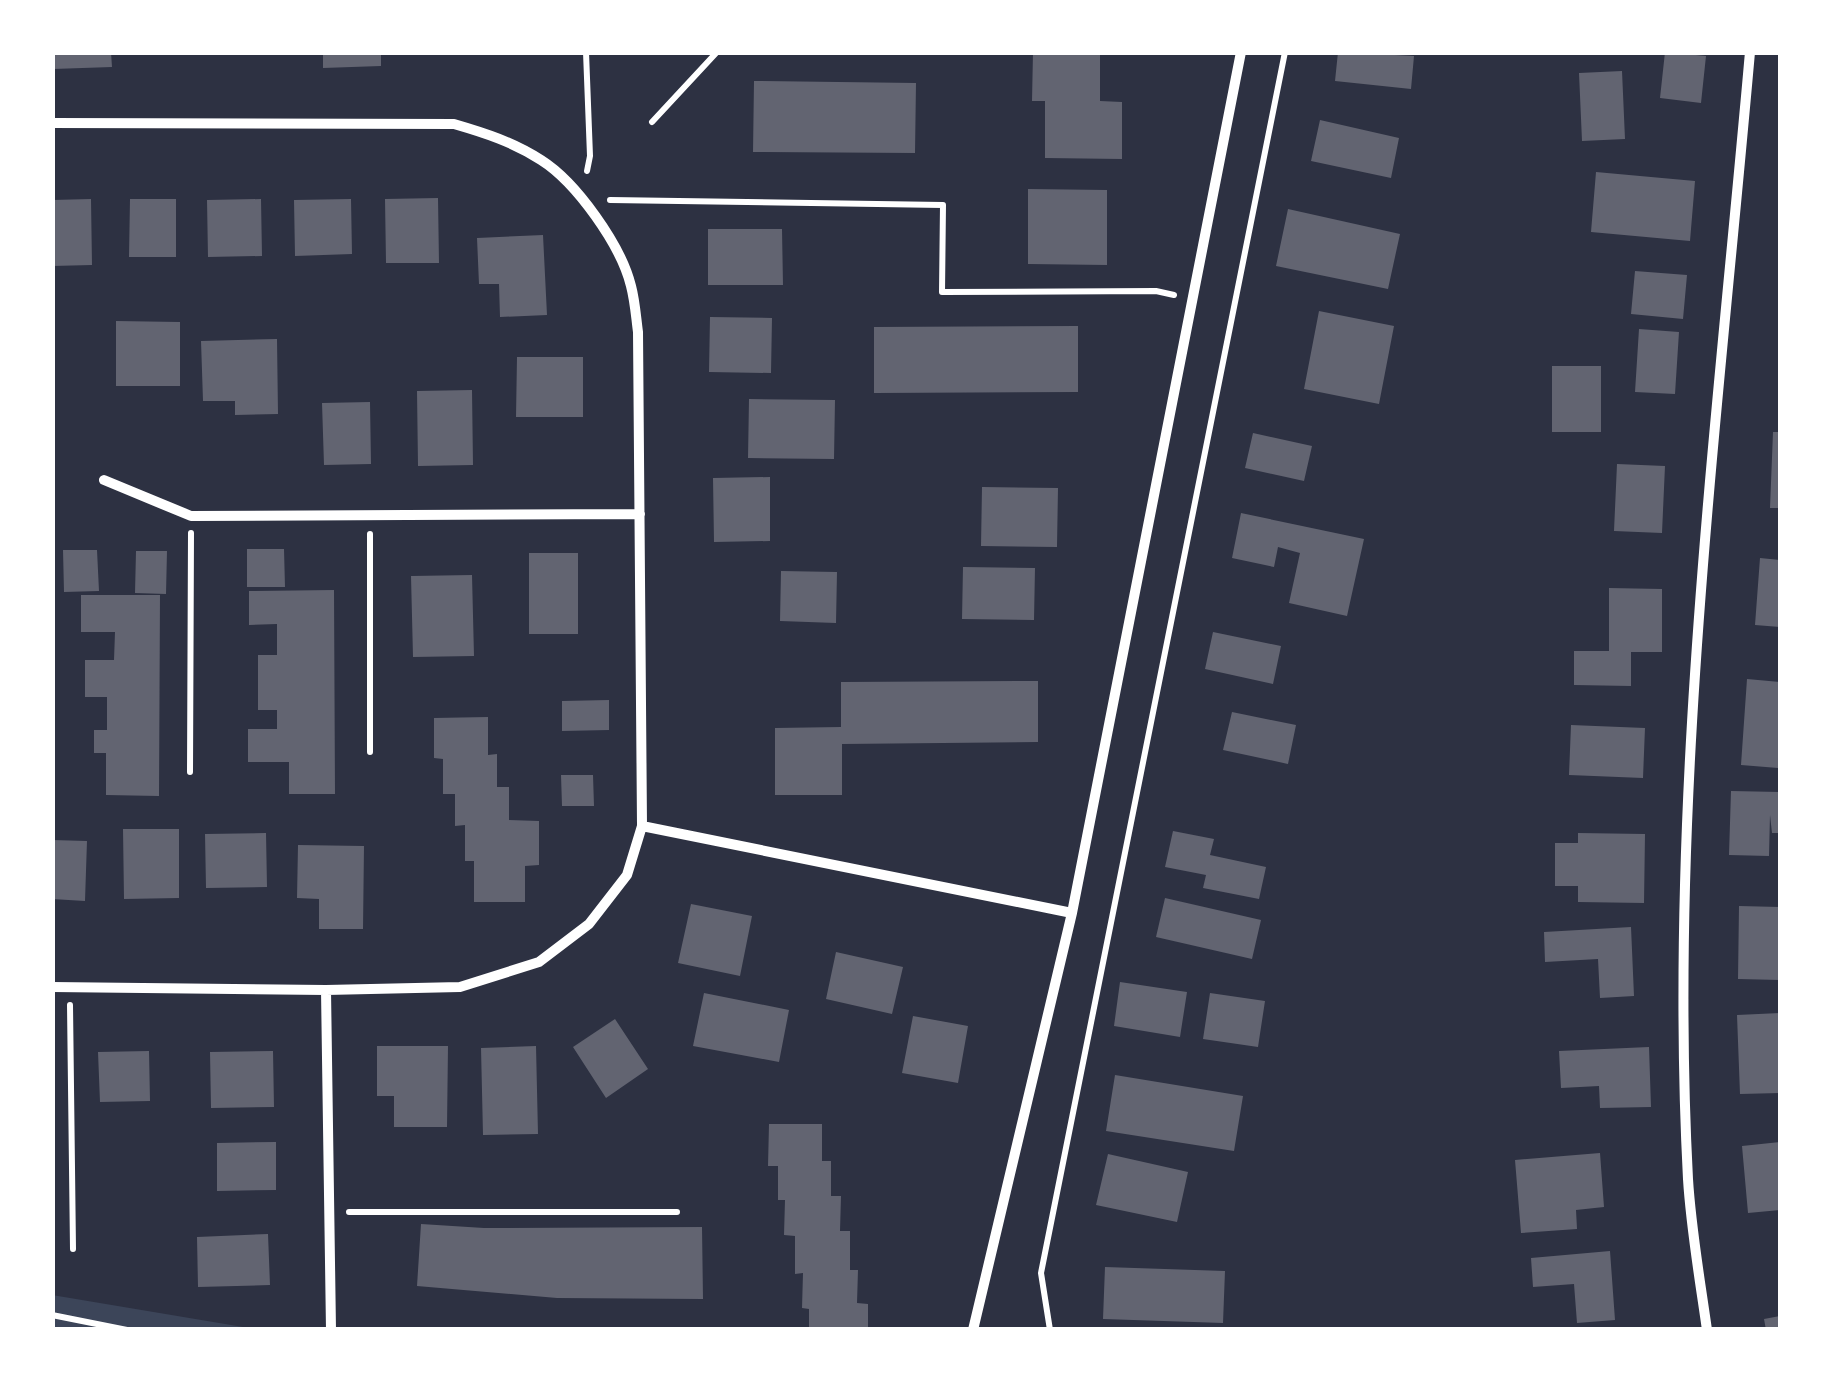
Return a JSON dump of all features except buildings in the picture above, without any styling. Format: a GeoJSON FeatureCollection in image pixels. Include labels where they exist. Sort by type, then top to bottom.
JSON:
{"type":"FeatureCollection","features":[{"type":"Feature","properties":{"kind":"street"},"geometry":{"type":"LineString","coordinates":[[972,1330],[1072,913],[1241,52]]}},
{"type":"Feature","properties":{"kind":"street"},"geometry":{"type":"LineString","coordinates":[[1706,1330],[1688,1182],[1682,898],[1692,708],[1750,52]]}},
{"type":"Feature","properties":{"kind":"street"},"geometry":{"type":"LineString","coordinates":[[52,123],[454,124],[501,138],[545,162],[581,200],[612,239],[631,284],[638,332],[642,826],[628,875],[589,924],[539,962],[460,986],[326,990],[52,986]]}},
{"type":"Feature","properties":{"kind":"street"},"geometry":{"type":"LineString","coordinates":[[104,480],[191,516],[640,514]]}},
{"type":"Feature","properties":{"kind":"street"},"geometry":{"type":"LineString","coordinates":[[642,826],[1072,913]]}},
{"type":"Feature","properties":{"kind":"street"},"geometry":{"type":"LineString","coordinates":[[326,990],[331,1330]]}},
{"type":"Feature","properties":{"kind":"path"},"geometry":{"type":"LineString","coordinates":[[586,52],[590,156],[581,200],[943,204],[942,292],[1156,291],[1193,299]]}},
{"type":"Feature","properties":{"kind":"path"},"geometry":{"type":"LineString","coordinates":[[652,122],[718,52]]}},
{"type":"Feature","properties":{"kind":"path"},"geometry":{"type":"LineString","coordinates":[[1050,1330],[1041,1273],[1286,52]]}},
{"type":"Feature","properties":{"kind":"path"},"geometry":{"type":"LineString","coordinates":[[588,93],[602,92]]}},
{"type":"Feature","properties":{"kind":"path"},"geometry":{"type":"LineString","coordinates":[[190,772],[191,516]]}},
{"type":"Feature","properties":{"kind":"path"},"geometry":{"type":"LineString","coordinates":[[370,517],[370,752]]}},
{"type":"Feature","properties":{"kind":"path"},"geometry":{"type":"LineString","coordinates":[[70,988],[73,1249]]}},
{"type":"Feature","properties":{"kind":"path"},"geometry":{"type":"LineString","coordinates":[[328,1212],[678,1212]]}},
{"type":"Feature","properties":{"kind":"path"},"geometry":{"type":"LineString","coordinates":[[52,1315],[127,1330]]}},
{"type":"Feature","properties":{"kind":"shaded area"},"geometry":{"type":"Polygon","coordinates":[[[52,1295],[255,1329],[55,1329],[52,1295]]]}}]}
